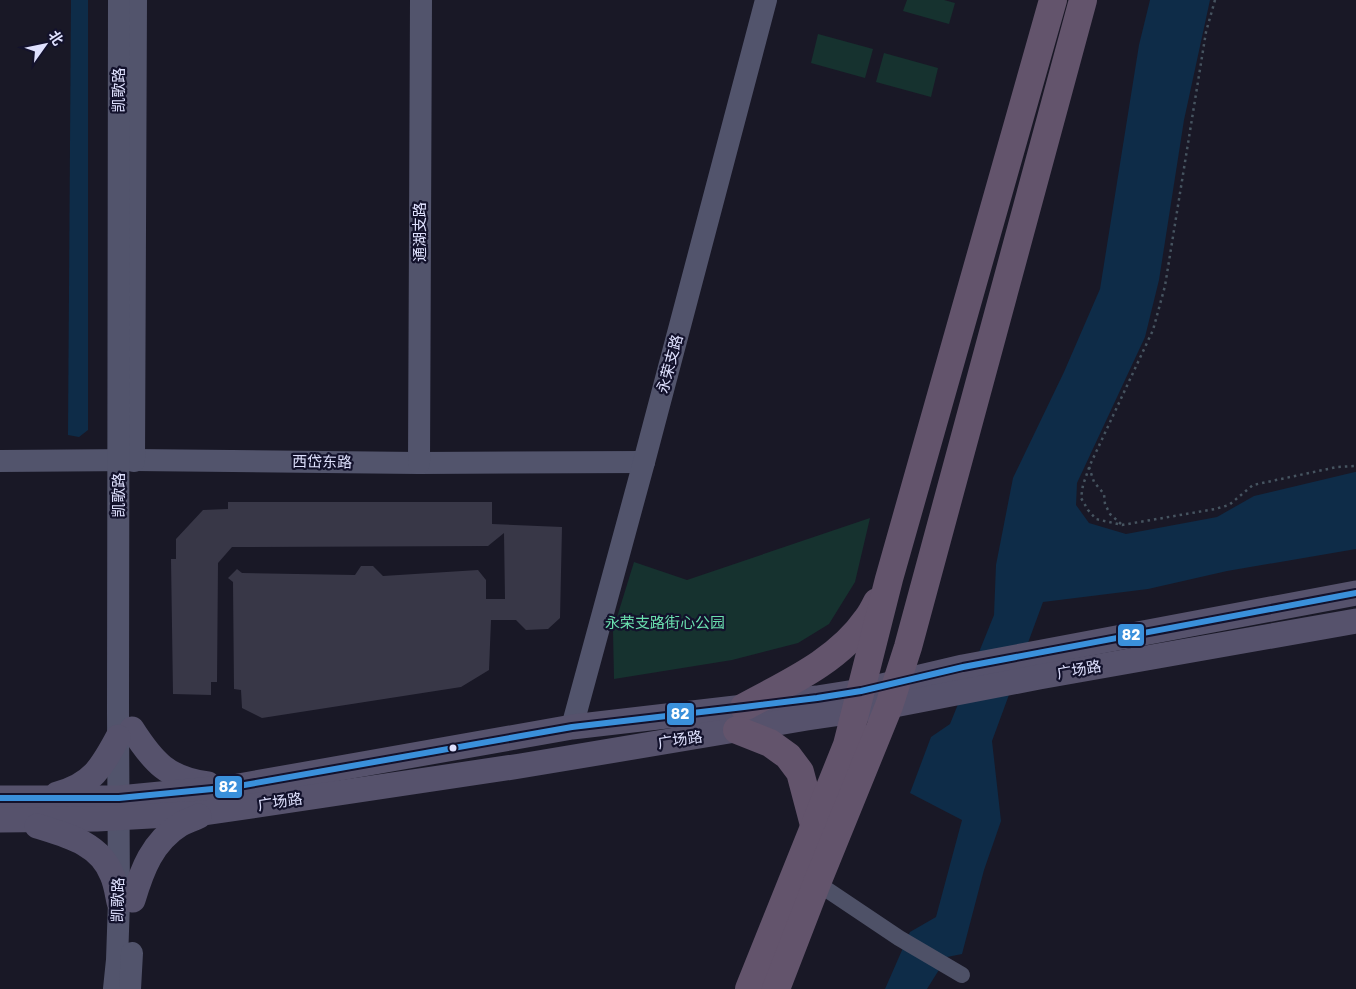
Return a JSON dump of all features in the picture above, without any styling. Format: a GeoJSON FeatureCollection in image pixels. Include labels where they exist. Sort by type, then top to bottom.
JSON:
{"type":"FeatureCollection","features":[{"type":"Feature","properties":{"kind":"highway"},"geometry":{"type":"LineString","coordinates":[[749,989],[847,745],[889,579],[1053,0]]}},
{"type":"Feature","properties":{"kind":"highway"},"geometry":{"type":"LineString","coordinates":[[776,989],[893,694],[918,609],[1083,0]]}},
{"type":"Feature","properties":{"kind":"highway"},"geometry":{"type":"LineString","coordinates":[[814,826],[800,772],[788,756],[740,719],[795,679],[829,658],[848,642],[867,619],[889,579]]}},
{"type":"Feature","properties":{"kind":"main road","name":"广场路"},"geometry":{"type":"LineString","coordinates":[[0,798],[43,798],[126,808],[204,813],[520,766],[740,719],[818,698],[858,701],[893,694],[963,667],[1356,593]]}},
{"type":"Feature","properties":{"kind":"main road","name":"广场路"},"geometry":{"type":"LineString","coordinates":[[893,694],[952,694],[1356,620]]}},
{"type":"Feature","properties":{"kind":"main road","name":"广场路"},"geometry":{"type":"LineString","coordinates":[[8,820],[126,808],[572,726],[740,719]]}},
{"type":"Feature","properties":{"kind":"main road"},"geometry":{"type":"LineString","coordinates":[[43,798],[68,791],[81,785],[94,775],[125,733],[170,772],[179,777],[194,782],[233,787]]}},
{"type":"Feature","properties":{"kind":"main road"},"geometry":{"type":"LineString","coordinates":[[126,901],[148,859],[167,834],[181,824],[204,813]]}},
{"type":"Feature","properties":{"kind":"main road"},"geometry":{"type":"LineString","coordinates":[[8,820],[62,834],[81,841],[94,849],[104,861],[126,901]]}},
{"type":"Feature","properties":{"kind":"street","name":"凯歌路"},"geometry":{"type":"LineString","coordinates":[[119,0],[127,460]]}},
{"type":"Feature","properties":{"kind":"street","name":"凯歌路"},"geometry":{"type":"LineString","coordinates":[[130,989],[126,901],[125,733],[127,460],[136,0]]}},
{"type":"Feature","properties":{"kind":"street","name":"通湖支路"},"geometry":{"type":"LineString","coordinates":[[419,464],[421,0]]}},
{"type":"Feature","properties":{"kind":"street","name":"永荣支路"},"geometry":{"type":"LineString","coordinates":[[572,726],[766,0]]}},
{"type":"Feature","properties":{"kind":"street","name":"西岱东路"},"geometry":{"type":"LineString","coordinates":[[0,461],[127,460],[419,464],[644,462]]}},
{"type":"Feature","properties":{"kind":"street"},"geometry":{"type":"LineString","coordinates":[[817,883],[899,938],[962,976]]}},
{"type":"Feature","properties":{"kind":"street","name":"凯歌路"},"geometry":{"type":"LineString","coordinates":[[114,989],[126,901]]}},
{"type":"Feature","properties":{"kind":"path"},"geometry":{"type":"LineString","coordinates":[[1215,0],[1206,32],[1165,286],[1159,311],[1153,330],[1089,467],[1083,485],[1082,498],[1088,510],[1096,519],[1122,525],[1215,509],[1229,505],[1253,485],[1356,466]]}},
{"type":"Feature","properties":{"kind":"path"},"geometry":{"type":"LineString","coordinates":[[1089,467],[1094,482],[1104,494],[1105,504],[1110,514],[1122,525]]}},
{"type":"Feature","properties":{"kind":"green space"},"geometry":{"type":"Polygon","coordinates":[[[907,0],[944,0],[955,3],[949,24],[903,11],[907,0]]]}},
{"type":"Feature","properties":{"kind":"green space"},"geometry":{"type":"Polygon","coordinates":[[[818,34],[873,49],[865,78],[811,63],[818,34]]]}},
{"type":"Feature","properties":{"kind":"green space"},"geometry":{"type":"Polygon","coordinates":[[[884,53],[938,68],[931,97],[876,82],[884,53]]]}},
{"type":"Feature","properties":{"kind":"green space","name":"永荣支路街心公园"},"geometry":{"type":"Polygon","coordinates":[[[870,518],[855,582],[829,624],[798,643],[732,660],[614,679],[613,630],[634,562],[687,580],[870,518]]]}},
{"type":"Feature","properties":{"kind":"water"},"geometry":{"type":"Polygon","coordinates":[[[71,0],[88,0],[88,430],[79,437],[68,435],[71,0]]]}},
{"type":"Feature","properties":{"kind":"water"},"geometry":{"type":"Polygon","coordinates":[[[1150,0],[1210,0],[1184,120],[1159,280],[1145,337],[1077,483],[1076,505],[1089,523],[1126,534],[1217,517],[1254,496],[1356,472],[1356,549],[1227,571],[1148,589],[1043,602],[992,741],[1001,821],[984,870],[962,954],[947,957],[927,989],[885,989],[910,932],[936,917],[962,820],[910,793],[931,737],[950,724],[994,615],[996,565],[1013,478],[1064,372],[1100,289],[1139,45],[1150,0]]]}},
{"type":"Feature","properties":{"kind":"building"},"geometry":{"type":"Polygon","coordinates":[[[228,502],[492,502],[492,524],[562,527],[560,618],[548,629],[526,630],[516,620],[491,620],[489,670],[461,687],[262,718],[242,708],[241,690],[234,689],[233,582],[228,578],[237,569],[242,573],[355,575],[361,566],[373,566],[383,576],[478,570],[486,580],[486,599],[505,599],[504,533],[488,546],[232,547],[218,563],[217,682],[211,682],[211,695],[173,694],[171,559],[176,559],[176,539],[203,510],[228,509],[228,502]]]}},
{"type":"Feature","properties":{"kind":"transit line","name":"82"},"geometry":{"type":"LineString","coordinates":[[0,798],[119,798],[233,787],[572,727],[817,698],[861,691],[963,667],[1356,593]]}}]}
